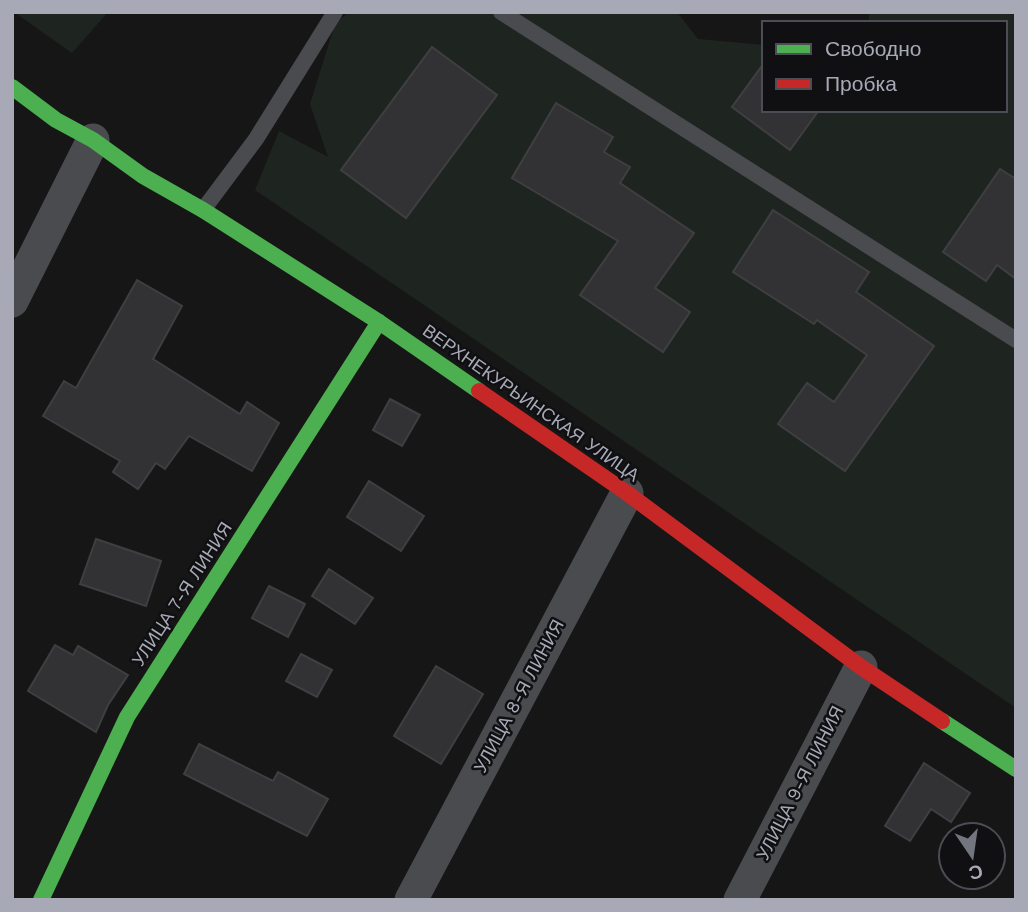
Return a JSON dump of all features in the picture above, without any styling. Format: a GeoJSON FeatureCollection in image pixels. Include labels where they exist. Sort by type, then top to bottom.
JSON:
{"type":"FeatureCollection","features":[{"type":"Feature","properties":{"kind":"street","name":"ВЕРХНЕКУРЬИНСКАЯ УЛИЦА"},"geometry":{"type":"LineString","coordinates":[[12,87],[56,120],[93,140],[143,176],[203,210],[379,322],[627,493],[861,667],[1016,769]]}},
{"type":"Feature","properties":{"kind":"street"},"geometry":{"type":"LineString","coordinates":[[12,301],[93,140]]}},
{"type":"Feature","properties":{"kind":"street","name":"УЛИЦА 7-Я ЛИНИЯ"},"geometry":{"type":"LineString","coordinates":[[41,900],[127,717],[379,322]]}},
{"type":"Feature","properties":{"kind":"street","name":"УЛИЦА 8-Я ЛИНИЯ"},"geometry":{"type":"LineString","coordinates":[[411,900],[627,493]]}},
{"type":"Feature","properties":{"kind":"street","name":"УЛИЦА 9-Я ЛИНИЯ"},"geometry":{"type":"LineString","coordinates":[[740,900],[861,667]]}},
{"type":"Feature","properties":{"kind":"lane"},"geometry":{"type":"LineString","coordinates":[[203,210],[257,139],[335,12]]}},
{"type":"Feature","properties":{"kind":"lane"},"geometry":{"type":"LineString","coordinates":[[501,12],[1016,340]]}},
{"type":"Feature","properties":{"kind":"shaded area"},"geometry":{"type":"Polygon","coordinates":[[[14,12],[108,12],[72,53],[14,12]]]}},
{"type":"Feature","properties":{"kind":"shaded area"},"geometry":{"type":"Polygon","coordinates":[[[349,12],[677,12],[698,39],[762,45],[762,112],[1007,112],[1007,21],[869,21],[869,12],[1016,12],[1016,708],[255,190],[279,131],[328,157],[310,104],[335,24],[349,12]]]}},
{"type":"Feature","properties":{"kind":"building"},"geometry":{"type":"Polygon","coordinates":[[[432,47],[497,95],[406,218],[341,170],[432,47]]]}},
{"type":"Feature","properties":{"kind":"building"},"geometry":{"type":"Polygon","coordinates":[[[762,66],[762,112],[818,112],[790,150],[732,107],[762,66]]]}},
{"type":"Feature","properties":{"kind":"building"},"geometry":{"type":"Polygon","coordinates":[[[556,103],[613,137],[604,152],[630,167],[620,183],[694,233],[655,288],[690,312],[663,352],[580,295],[618,241],[512,178],[556,103]]]}},
{"type":"Feature","properties":{"kind":"building"},"geometry":{"type":"Polygon","coordinates":[[[1000,169],[1016,179],[1016,279],[997,265],[986,281],[943,252],[1000,169]]]}},
{"type":"Feature","properties":{"kind":"building"},"geometry":{"type":"Polygon","coordinates":[[[773,210],[869,272],[856,292],[934,346],[845,471],[778,424],[807,383],[834,402],[867,355],[817,320],[814,324],[733,272],[773,210]]]}},
{"type":"Feature","properties":{"kind":"building"},"geometry":{"type":"Polygon","coordinates":[[[137,280],[182,306],[153,359],[240,414],[247,402],[279,423],[252,471],[189,436],[165,469],[156,463],[138,489],[113,472],[120,461],[43,416],[64,381],[76,388],[137,280]]]}},
{"type":"Feature","properties":{"kind":"building"},"geometry":{"type":"Polygon","coordinates":[[[390,399],[420,415],[402,446],[373,430],[390,399]]]}},
{"type":"Feature","properties":{"kind":"building"},"geometry":{"type":"Polygon","coordinates":[[[369,481],[424,516],[401,551],[347,517],[369,481]]]}},
{"type":"Feature","properties":{"kind":"building"},"geometry":{"type":"Polygon","coordinates":[[[96,539],[161,561],[146,606],[80,584],[96,539]]]}},
{"type":"Feature","properties":{"kind":"building"},"geometry":{"type":"Polygon","coordinates":[[[329,569],[373,598],[355,624],[312,596],[329,569]]]}},
{"type":"Feature","properties":{"kind":"building"},"geometry":{"type":"Polygon","coordinates":[[[269,586],[305,604],[288,637],[252,618],[269,586]]]}},
{"type":"Feature","properties":{"kind":"building"},"geometry":{"type":"Polygon","coordinates":[[[55,645],[73,655],[78,646],[128,675],[108,705],[96,732],[28,691],[55,645]]]}},
{"type":"Feature","properties":{"kind":"building"},"geometry":{"type":"Polygon","coordinates":[[[301,654],[332,670],[317,697],[286,681],[301,654]]]}},
{"type":"Feature","properties":{"kind":"building"},"geometry":{"type":"Polygon","coordinates":[[[436,666],[483,694],[441,764],[394,736],[436,666]]]}},
{"type":"Feature","properties":{"kind":"building"},"geometry":{"type":"Polygon","coordinates":[[[199,744],[273,781],[278,772],[328,799],[307,836],[184,774],[199,744]]]}},
{"type":"Feature","properties":{"kind":"building"},"geometry":{"type":"Polygon","coordinates":[[[924,763],[970,793],[952,821],[931,809],[910,841],[885,826],[924,763]]]}},
{"type":"Feature","properties":{"kind":"traffic: fast"},"geometry":{"type":"LineString","coordinates":[[12,87],[56,120],[93,140],[143,176],[203,210],[379,322],[479,391]]}},
{"type":"Feature","properties":{"kind":"traffic: fast"},"geometry":{"type":"LineString","coordinates":[[41,900],[127,717],[379,322]]}},
{"type":"Feature","properties":{"kind":"traffic: fast"},"geometry":{"type":"LineString","coordinates":[[942,721],[1016,769]]}},
{"type":"Feature","properties":{"kind":"traffic: jam"},"geometry":{"type":"LineString","coordinates":[[479,391],[627,493],[861,667],[942,721]]}}]}
